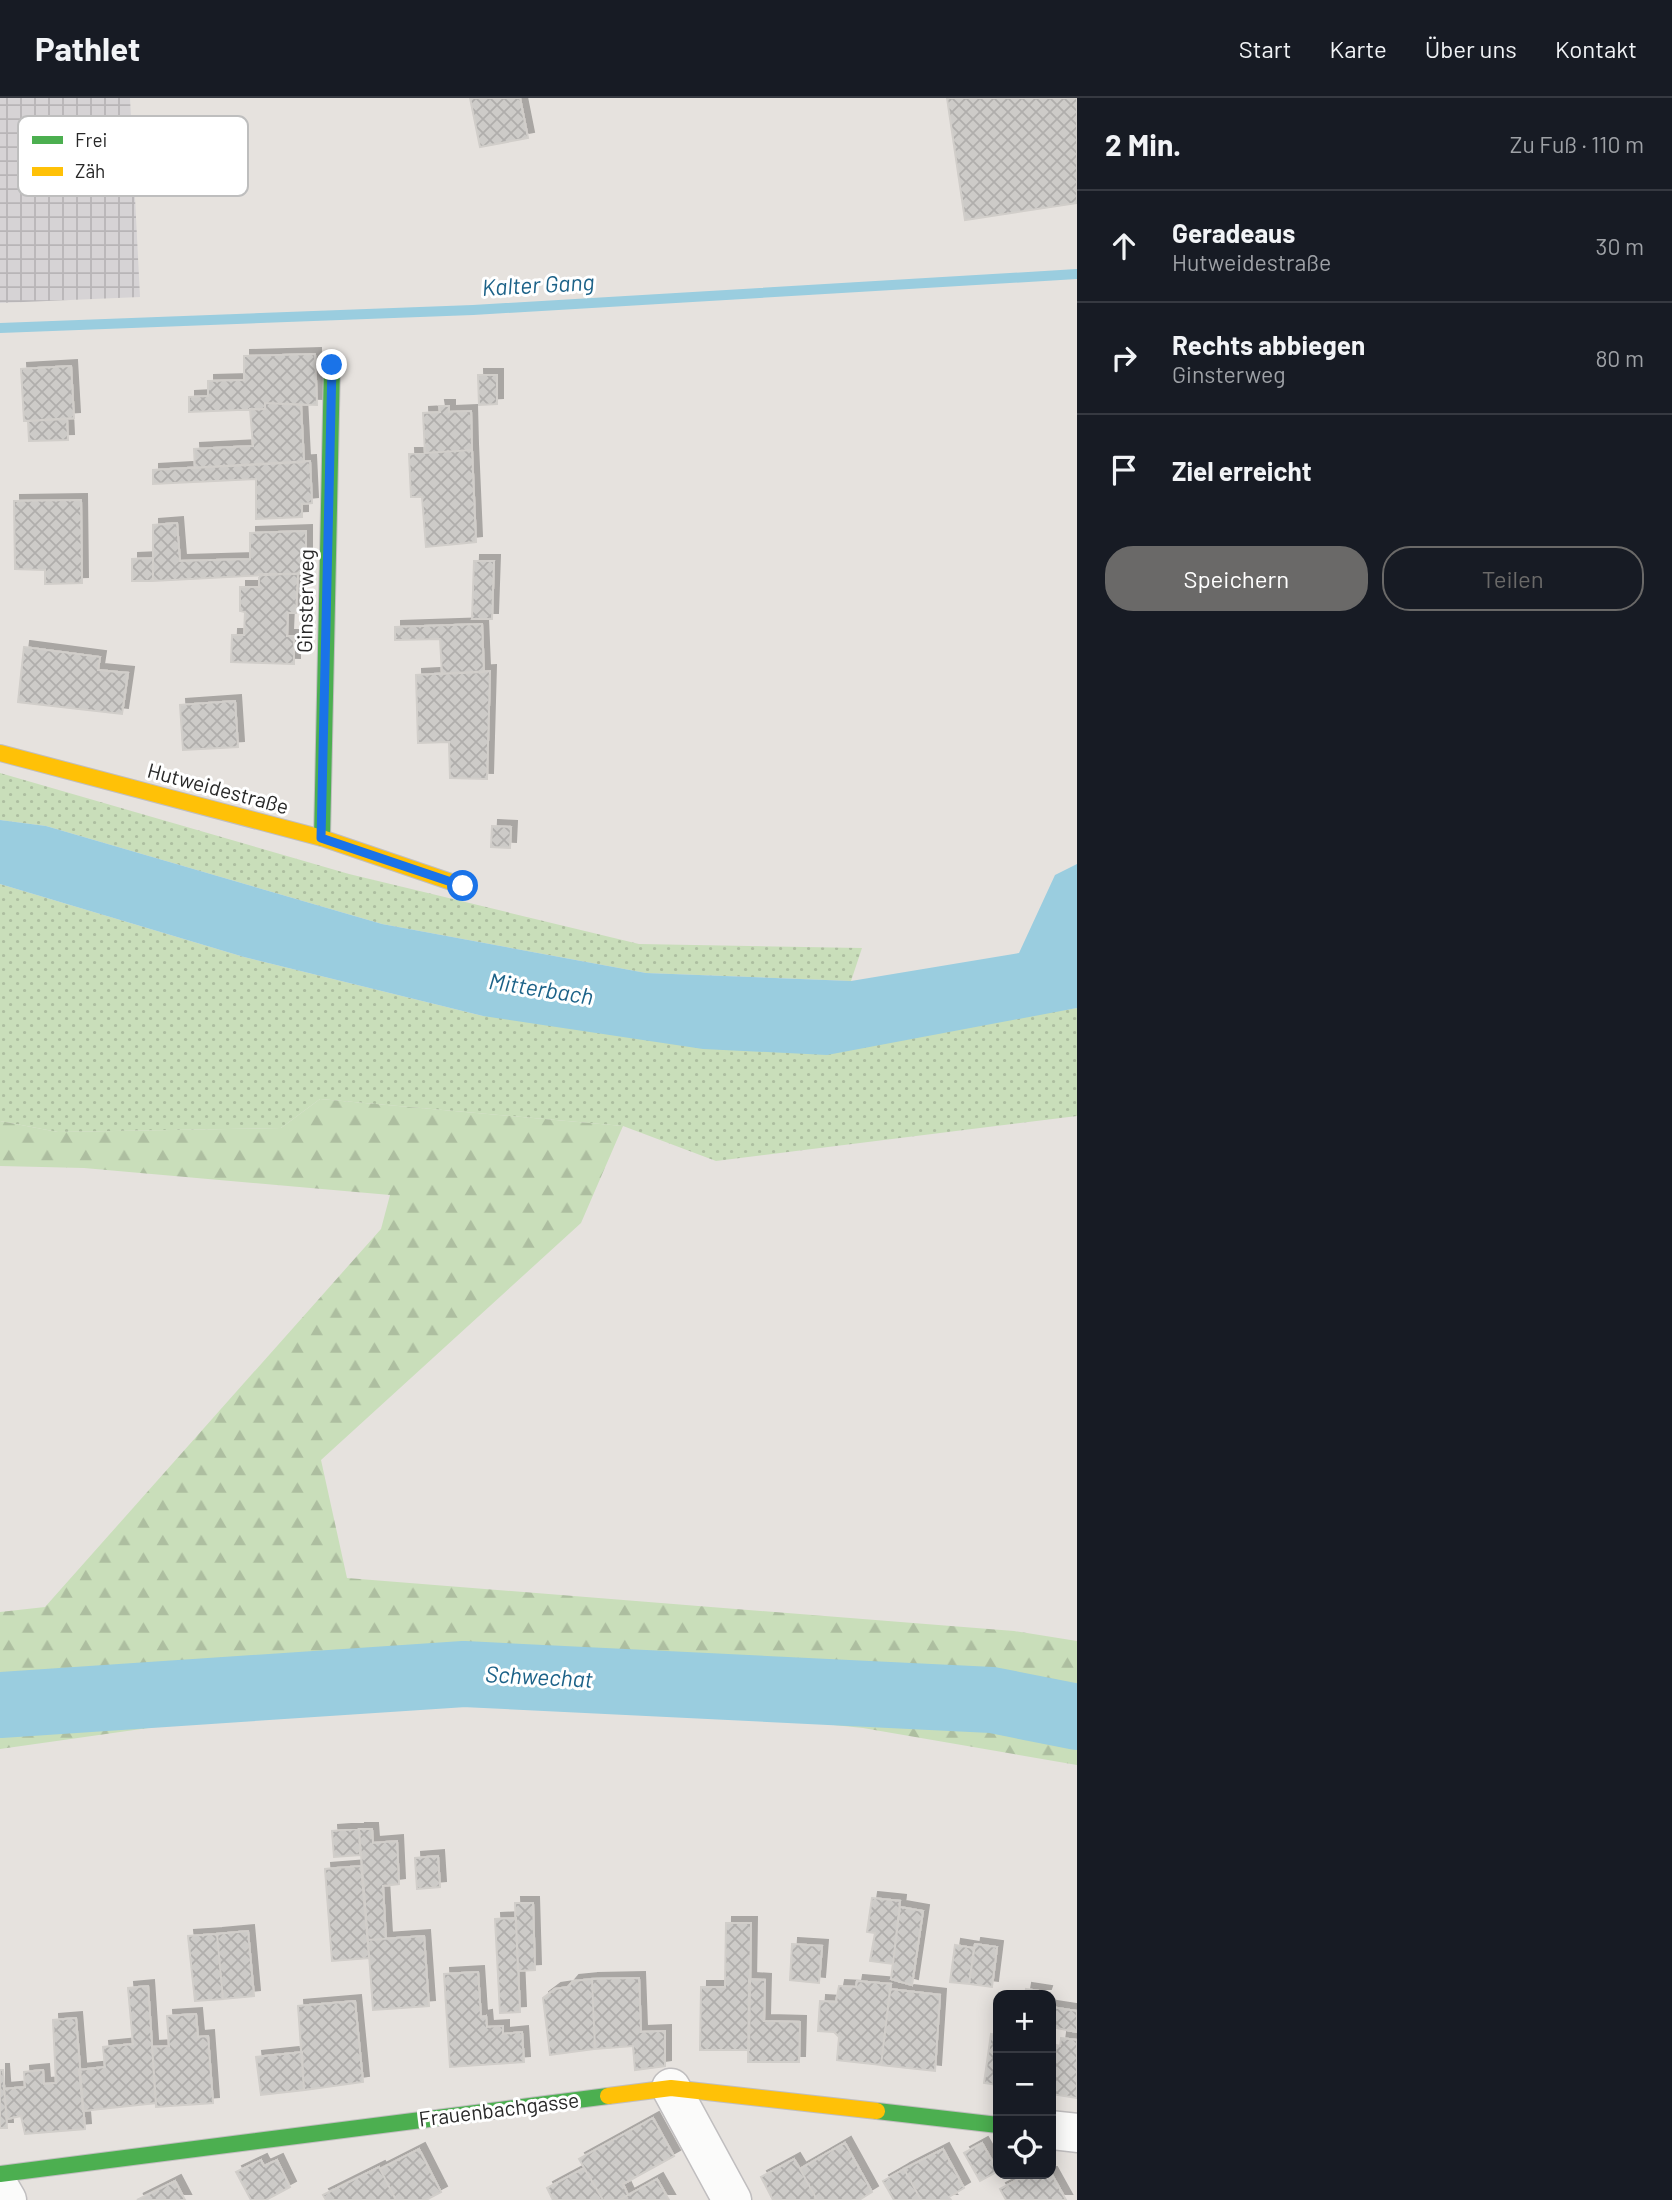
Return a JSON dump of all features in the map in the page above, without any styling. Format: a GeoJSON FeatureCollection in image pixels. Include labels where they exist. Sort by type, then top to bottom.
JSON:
{"type":"FeatureCollection","features":[{"type":"Feature","properties":{"kind":"street","name":"Ginsterweg"},"geometry":{"type":"LineString","coordinates":[[321,838],[332,365]]}},
{"type":"Feature","properties":{"kind":"street","name":"Hutweidestraße"},"geometry":{"type":"LineString","coordinates":[[0,753],[321,838],[463,886]]}},
{"type":"Feature","properties":{"kind":"street","name":"Frauenbachgasse"},"geometry":{"type":"LineString","coordinates":[[0,2174],[671,2088],[993,2123]]}},
{"type":"Feature","properties":{"kind":"street"},"geometry":{"type":"LineString","coordinates":[[671,2088],[732,2200]]}},
{"type":"Feature","properties":{"kind":"street"},"geometry":{"type":"LineString","coordinates":[[1056,2131],[1077,2133]]}},
{"type":"Feature","properties":{"kind":"street"},"geometry":{"type":"LineString","coordinates":[[0,2188],[7,2200]]}},
{"type":"Feature","properties":{"kind":"shaded area"},"geometry":{"type":"Polygon","coordinates":[[[0,98],[130,98],[131,116],[18,116],[18,196],[135,196],[140,297],[0,303],[0,98]]]}},
{"type":"Feature","properties":{"kind":"green space"},"geometry":{"type":"Polygon","coordinates":[[[0,773],[349,874],[639,944],[862,948],[851,981],[646,973],[382,924],[46,826],[0,820],[0,773]]]}},
{"type":"Feature","properties":{"kind":"green space"},"geometry":{"type":"Polygon","coordinates":[[[0,884],[244,957],[483,1016],[1032,1015],[1077,1008],[1077,1116],[716,1161],[623,1126],[320,1099],[281,1128],[58,1132],[0,1121],[0,884]]]}},
{"type":"Feature","properties":{"kind":"green space"},"geometry":{"type":"Polygon","coordinates":[[[320,1099],[623,1126],[581,1223],[321,1460],[347,1578],[1014,1631],[1077,1641],[1077,1765],[863,1728],[547,1696],[304,1706],[0,1749],[0,1612],[45,1607],[381,1229],[390,1195],[84,1168],[0,1166],[0,1121],[58,1132],[281,1128],[320,1099]]]}},
{"type":"Feature","properties":{"kind":"water","name":"Mitterbach"},"geometry":{"type":"Polygon","coordinates":[[[0,820],[46,826],[382,924],[646,973],[851,981],[1019,953],[1055,875],[1077,864],[1077,1008],[827,1055],[703,1049],[483,1016],[244,957],[0,884],[0,820]]]}},
{"type":"Feature","properties":{"kind":"building"},"geometry":{"type":"Polygon","coordinates":[[[470,98],[520,98],[528,138],[480,147],[470,98]]]}},
{"type":"Feature","properties":{"kind":"building"},"geometry":{"type":"Polygon","coordinates":[[[947,98],[1077,98],[1077,203],[965,220],[947,98]]]}},
{"type":"Feature","properties":{"kind":"building"},"geometry":{"type":"Polygon","coordinates":[[[315,354],[317,405],[265,403],[265,409],[189,412],[189,397],[208,396],[208,381],[244,380],[244,356],[315,354]]]}},
{"type":"Feature","properties":{"kind":"building"},"geometry":{"type":"Polygon","coordinates":[[[71,366],[74,418],[24,421],[21,369],[71,366]]]}},
{"type":"Feature","properties":{"kind":"building"},"geometry":{"type":"Polygon","coordinates":[[[478,375],[497,375],[497,404],[479,405],[478,375]]]}},
{"type":"Feature","properties":{"kind":"building"},"geometry":{"type":"Polygon","coordinates":[[[265,403],[301,405],[304,462],[195,468],[194,449],[253,446],[250,409],[265,409],[265,403]]]}},
{"type":"Feature","properties":{"kind":"building"},"geometry":{"type":"Polygon","coordinates":[[[439,406],[449,406],[449,412],[471,411],[472,450],[425,453],[423,413],[440,412],[439,406]]]}},
{"type":"Feature","properties":{"kind":"building"},"geometry":{"type":"Polygon","coordinates":[[[67,419],[68,440],[29,441],[28,421],[67,419]]]}},
{"type":"Feature","properties":{"kind":"building"},"geometry":{"type":"Polygon","coordinates":[[[472,450],[476,542],[426,547],[422,497],[411,497],[409,454],[472,450]]]}},
{"type":"Feature","properties":{"kind":"building"},"geometry":{"type":"Polygon","coordinates":[[[310,461],[312,503],[302,504],[302,517],[256,519],[256,479],[153,484],[153,470],[310,461]]]}},
{"type":"Feature","properties":{"kind":"building"},"geometry":{"type":"Polygon","coordinates":[[[81,500],[82,583],[45,584],[45,570],[15,569],[14,501],[81,500]]]}},
{"type":"Feature","properties":{"kind":"building"},"geometry":{"type":"Polygon","coordinates":[[[177,523],[180,561],[250,559],[250,533],[306,531],[306,573],[153,581],[153,525],[177,523]]]}},
{"type":"Feature","properties":{"kind":"building"},"geometry":{"type":"Polygon","coordinates":[[[153,558],[153,581],[132,581],[132,559],[153,558]]]}},
{"type":"Feature","properties":{"kind":"building"},"geometry":{"type":"Polygon","coordinates":[[[474,561],[494,561],[492,619],[472,619],[474,561]]]}},
{"type":"Feature","properties":{"kind":"building"},"geometry":{"type":"Polygon","coordinates":[[[259,574],[298,574],[296,613],[288,613],[287,636],[294,636],[294,664],[231,662],[232,635],[244,635],[245,612],[240,611],[240,587],[259,587],[259,574]]]}},
{"type":"Feature","properties":{"kind":"building"},"geometry":{"type":"Polygon","coordinates":[[[482,624],[484,672],[442,674],[440,639],[395,640],[395,627],[482,624]]]}},
{"type":"Feature","properties":{"kind":"building"},"geometry":{"type":"Polygon","coordinates":[[[24,647],[100,657],[98,670],[128,673],[122,714],[18,702],[24,647]]]}},
{"type":"Feature","properties":{"kind":"building"},"geometry":{"type":"Polygon","coordinates":[[[490,671],[487,779],[450,778],[449,742],[418,743],[416,675],[490,671]]]}},
{"type":"Feature","properties":{"kind":"building"},"geometry":{"type":"Polygon","coordinates":[[[235,701],[238,747],[183,750],[180,705],[235,701]]]}},
{"type":"Feature","properties":{"kind":"building"},"geometry":{"type":"Polygon","coordinates":[[[492,826],[511,827],[510,848],[491,847],[492,826]]]}},
{"type":"Feature","properties":{"kind":"building"},"geometry":{"type":"Polygon","coordinates":[[[359,1829],[360,1855],[334,1857],[332,1831],[359,1829]]]}},
{"type":"Feature","properties":{"kind":"building"},"geometry":{"type":"Polygon","coordinates":[[[359,1829],[372,1829],[373,1843],[397,1841],[399,1884],[383,1886],[386,1939],[368,1940],[359,1829]]]}},
{"type":"Feature","properties":{"kind":"building"},"geometry":{"type":"Polygon","coordinates":[[[438,1856],[440,1887],[417,1889],[415,1858],[438,1856]]]}},
{"type":"Feature","properties":{"kind":"building"},"geometry":{"type":"Polygon","coordinates":[[[361,1866],[369,1958],[332,1961],[325,1869],[361,1866]]]}},
{"type":"Feature","properties":{"kind":"building"},"geometry":{"type":"Polygon","coordinates":[[[872,1898],[900,1901],[893,1964],[870,1961],[875,1933],[867,1932],[872,1898]]]}},
{"type":"Feature","properties":{"kind":"building"},"geometry":{"type":"Polygon","coordinates":[[[515,1903],[533,1903],[535,1970],[518,1971],[515,1903]]]}},
{"type":"Feature","properties":{"kind":"building"},"geometry":{"type":"Polygon","coordinates":[[[900,1907],[923,1911],[912,1985],[891,1979],[900,1907]]]}},
{"type":"Feature","properties":{"kind":"building"},"geometry":{"type":"Polygon","coordinates":[[[516,1918],[520,2012],[500,2013],[495,1919],[516,1918]]]}},
{"type":"Feature","properties":{"kind":"building"},"geometry":{"type":"Polygon","coordinates":[[[726,1923],[751,1923],[749,2050],[700,2050],[701,1987],[725,1987],[726,1923]]]}},
{"type":"Feature","properties":{"kind":"building"},"geometry":{"type":"Polygon","coordinates":[[[248,1931],[254,1996],[223,1999],[217,1934],[248,1931]]]}},
{"type":"Feature","properties":{"kind":"building"},"geometry":{"type":"Polygon","coordinates":[[[217,1934],[223,1999],[195,2001],[188,1936],[217,1934]]]}},
{"type":"Feature","properties":{"kind":"building"},"geometry":{"type":"Polygon","coordinates":[[[424,1936],[429,2006],[373,2010],[368,1940],[424,1936]]]}},
{"type":"Feature","properties":{"kind":"building"},"geometry":{"type":"Polygon","coordinates":[[[792,1944],[822,1946],[819,1983],[790,1980],[792,1944]]]}},
{"type":"Feature","properties":{"kind":"building"},"geometry":{"type":"Polygon","coordinates":[[[975,1944],[997,1947],[992,1987],[969,1984],[975,1944]]]}},
{"type":"Feature","properties":{"kind":"building"},"geometry":{"type":"Polygon","coordinates":[[[955,1945],[974,1948],[969,1984],[950,1982],[955,1945]]]}},
{"type":"Feature","properties":{"kind":"building"},"geometry":{"type":"Polygon","coordinates":[[[478,1972],[481,2017],[486,2016],[487,2027],[503,2026],[503,2034],[522,2032],[524,2062],[450,2067],[444,1974],[478,1972]]]}},
{"type":"Feature","properties":{"kind":"building"},"geometry":{"type":"Polygon","coordinates":[[[639,1978],[641,2032],[665,2031],[665,2066],[635,2070],[633,2046],[595,2049],[592,1979],[639,1978]]]}},
{"type":"Feature","properties":{"kind":"building"},"geometry":{"type":"Polygon","coordinates":[[[592,1979],[595,2049],[550,2055],[543,1998],[555,1989],[568,1987],[573,1981],[592,1979]]]}},
{"type":"Feature","properties":{"kind":"building"},"geometry":{"type":"Polygon","coordinates":[[[749,1979],[765,1980],[764,2021],[800,2022],[799,2062],[748,2062],[749,1979]]]}},
{"type":"Feature","properties":{"kind":"building"},"geometry":{"type":"Polygon","coordinates":[[[857,1981],[891,1984],[881,2065],[837,2060],[839,2037],[834,2032],[818,2031],[820,2001],[836,2002],[839,1986],[856,1987],[857,1981]]]}},
{"type":"Feature","properties":{"kind":"building"},"geometry":{"type":"Polygon","coordinates":[[[148,1986],[156,2103],[83,2111],[79,2070],[105,2067],[103,2047],[133,2044],[128,1988],[148,1986]]]}},
{"type":"Feature","properties":{"kind":"building"},"geometry":{"type":"Polygon","coordinates":[[[890,1989],[940,1995],[935,2071],[881,2065],[890,1989]]]}},
{"type":"Feature","properties":{"kind":"building"},"geometry":{"type":"Polygon","coordinates":[[[355,2001],[363,2082],[304,2090],[298,2006],[355,2001]]]}},
{"type":"Feature","properties":{"kind":"building"},"geometry":{"type":"Polygon","coordinates":[[[1056,2008],[1077,2011],[1077,2032],[1056,2028],[1056,2008]]]}},
{"type":"Feature","properties":{"kind":"building"},"geometry":{"type":"Polygon","coordinates":[[[196,2014],[198,2037],[208,2036],[213,2103],[156,2107],[152,2047],[169,2046],[167,2016],[196,2014]]]}},
{"type":"Feature","properties":{"kind":"building"},"geometry":{"type":"Polygon","coordinates":[[[76,2018],[85,2129],[25,2134],[21,2116],[7,2119],[4,2089],[25,2087],[24,2072],[43,2070],[44,2084],[56,2083],[53,2020],[76,2018]]]}},
{"type":"Feature","properties":{"kind":"building"},"geometry":{"type":"Polygon","coordinates":[[[991,2034],[993,2034],[993,2084],[984,2083],[991,2034]]]}},
{"type":"Feature","properties":{"kind":"building"},"geometry":{"type":"Polygon","coordinates":[[[1061,2038],[1077,2040],[1077,2098],[1056,2095],[1056,2045],[1060,2046],[1061,2038]]]}},
{"type":"Feature","properties":{"kind":"building"},"geometry":{"type":"Polygon","coordinates":[[[302,2052],[304,2090],[261,2095],[256,2057],[302,2052]]]}},
{"type":"Feature","properties":{"kind":"building"},"geometry":{"type":"Polygon","coordinates":[[[0,2070],[3,2070],[7,2128],[0,2128],[0,2070]]]}},
{"type":"Feature","properties":{"kind":"building"},"geometry":{"type":"Polygon","coordinates":[[[653,2118],[674,2156],[623,2184],[628,2195],[619,2200],[603,2200],[579,2159],[653,2118]]]}},
{"type":"Feature","properties":{"kind":"building"},"geometry":{"type":"Polygon","coordinates":[[[845,2143],[872,2192],[859,2200],[817,2200],[800,2169],[845,2143]]]}},
{"type":"Feature","properties":{"kind":"building"},"geometry":{"type":"Polygon","coordinates":[[[982,2143],[993,2162],[993,2174],[980,2181],[964,2153],[982,2143]]]}},
{"type":"Feature","properties":{"kind":"building"},"geometry":{"type":"Polygon","coordinates":[[[419,2149],[441,2192],[426,2200],[396,2200],[380,2169],[419,2149]]]}},
{"type":"Feature","properties":{"kind":"building"},"geometry":{"type":"Polygon","coordinates":[[[943,2149],[964,2188],[949,2197],[951,2200],[921,2200],[904,2169],[943,2149]]]}},
{"type":"Feature","properties":{"kind":"building"},"geometry":{"type":"Polygon","coordinates":[[[794,2159],[817,2200],[773,2200],[761,2177],[794,2159]]]}},
{"type":"Feature","properties":{"kind":"building"},"geometry":{"type":"Polygon","coordinates":[[[261,2160],[264,2166],[277,2160],[290,2187],[266,2200],[251,2200],[236,2172],[261,2160]]]}},
{"type":"Feature","properties":{"kind":"building"},"geometry":{"type":"Polygon","coordinates":[[[379,2167],[396,2200],[326,2200],[323,2195],[379,2167]]]}},
{"type":"Feature","properties":{"kind":"building"},"geometry":{"type":"Polygon","coordinates":[[[584,2168],[603,2200],[553,2200],[547,2188],[584,2168]]]}},
{"type":"Feature","properties":{"kind":"building"},"geometry":{"type":"Polygon","coordinates":[[[904,2169],[921,2200],[894,2200],[883,2181],[904,2169]]]}},
{"type":"Feature","properties":{"kind":"building"},"geometry":{"type":"Polygon","coordinates":[[[657,2179],[669,2200],[619,2200],[628,2195],[657,2179]]]}},
{"type":"Feature","properties":{"kind":"building"},"geometry":{"type":"Polygon","coordinates":[[[1019,2179],[1054,2179],[1066,2200],[1006,2200],[1000,2189],[1019,2179]]]}},
{"type":"Feature","properties":{"kind":"building"},"geometry":{"type":"Polygon","coordinates":[[[175,2181],[185,2200],[137,2200],[175,2181]]]}},
{"type":"Feature","properties":{"kind":"waterway","name":"Kalter Gang"},"geometry":{"type":"LineString","coordinates":[[0,328],[473,310],[1077,274]]}},
{"type":"Feature","properties":{"kind":"waterway","name":"Schwechat"},"geometry":{"type":"LineString","coordinates":[[0,1705],[464,1674],[992,1700],[1077,1717]]}},
{"type":"Feature","properties":{"kind":"traffic: fast"},"geometry":{"type":"LineString","coordinates":[[322,838],[332,365]]}},
{"type":"Feature","properties":{"kind":"traffic: fast"},"geometry":{"type":"LineString","coordinates":[[0,2174],[608,2096]]}},
{"type":"Feature","properties":{"kind":"traffic: fast"},"geometry":{"type":"LineString","coordinates":[[877,2111],[993,2124]]}},
{"type":"Feature","properties":{"kind":"traffic: slow"},"geometry":{"type":"LineString","coordinates":[[0,753],[322,838],[463,886]]}},
{"type":"Feature","properties":{"kind":"traffic: slow"},"geometry":{"type":"LineString","coordinates":[[608,2096],[671,2088],[877,2111]]}},
{"type":"Feature","properties":{"kind":"route"},"geometry":{"type":"LineString","coordinates":[[332,365],[321,838],[463,886]]}}]}
